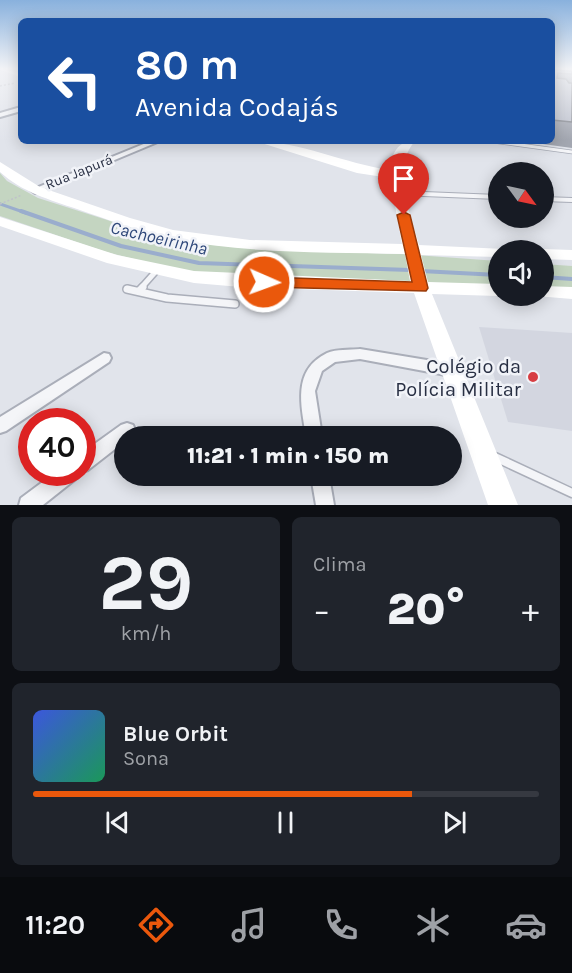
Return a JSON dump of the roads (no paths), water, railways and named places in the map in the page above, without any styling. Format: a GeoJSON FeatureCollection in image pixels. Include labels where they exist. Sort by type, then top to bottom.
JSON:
{"type":"FeatureCollection","features":[{"type":"Feature","properties":{"kind":"street"},"geometry":{"type":"LineString","coordinates":[[0,115],[18,110]]}},
{"type":"Feature","properties":{"kind":"street","name":"Rua Japurá"},"geometry":{"type":"LineString","coordinates":[[29,192],[149,144]]}},
{"type":"Feature","properties":{"kind":"street"},"geometry":{"type":"LineString","coordinates":[[270,144],[361,170],[396,175]]}},
{"type":"Feature","properties":{"kind":"street"},"geometry":{"type":"LineString","coordinates":[[406,144],[397,162],[396,175],[398,193],[420,284],[480,450],[503,505]]}},
{"type":"Feature","properties":{"kind":"street"},"geometry":{"type":"LineString","coordinates":[[0,166],[29,192],[163,231],[207,240],[250,245],[413,252],[488,252]]}},
{"type":"Feature","properties":{"kind":"street"},"geometry":{"type":"LineString","coordinates":[[0,221],[103,255],[194,277],[241,281],[420,284],[488,289]]}},
{"type":"Feature","properties":{"kind":"street"},"geometry":{"type":"LineString","coordinates":[[554,254],[572,255]]}},
{"type":"Feature","properties":{"kind":"street"},"geometry":{"type":"LineString","coordinates":[[554,292],[572,293]]}},
{"type":"Feature","properties":{"kind":"street"},"geometry":{"type":"LineString","coordinates":[[312,426],[307,392],[316,368],[332,357],[360,354],[451,370]]}},
{"type":"Feature","properties":{"kind":"street"},"geometry":{"type":"LineString","coordinates":[[0,426],[104,358]]}},
{"type":"Feature","properties":{"kind":"street"},"geometry":{"type":"LineString","coordinates":[[96,453],[114,440]]}},
{"type":"Feature","properties":{"kind":"street"},"geometry":{"type":"LineString","coordinates":[[28,505],[53,486]]}},
{"type":"Feature","properties":{"kind":"street"},"geometry":{"type":"LineString","coordinates":[[322,486],[325,505]]}},
{"type":"Feature","properties":{"kind":"lane"},"geometry":{"type":"LineString","coordinates":[[514,144],[572,152]]}},
{"type":"Feature","properties":{"kind":"lane"},"geometry":{"type":"LineString","coordinates":[[398,193],[488,197]]}},
{"type":"Feature","properties":{"kind":"lane"},"geometry":{"type":"LineString","coordinates":[[554,199],[572,200]]}},
{"type":"Feature","properties":{"kind":"lane"},"geometry":{"type":"LineString","coordinates":[[139,291],[158,269]]}},
{"type":"Feature","properties":{"kind":"lane"},"geometry":{"type":"LineString","coordinates":[[127,288],[167,297],[235,304]]}},
{"type":"Feature","properties":{"kind":"lane"},"geometry":{"type":"LineString","coordinates":[[480,450],[572,493]]}},
{"type":"Feature","properties":{"kind":"waterway","name":"Cachoeirinha"},"geometry":{"type":"LineString","coordinates":[[0,204],[26,213]]}},
{"type":"Feature","properties":{"kind":"waterway","name":"Cachoeirinha"},"geometry":{"type":"LineString","coordinates":[[21,211],[121,246],[199,263],[410,270]]}},
{"type":"Feature","properties":{"kind":"waterway","name":"Cachoeirinha"},"geometry":{"type":"LineString","coordinates":[[421,271],[488,274]]}},
{"type":"Feature","properties":{"kind":"waterway","name":"Cachoeirinha"},"geometry":{"type":"LineString","coordinates":[[554,278],[572,279]]}},
{"type":"Feature","properties":{"kind":"place","name":"Colégio da Polícia Militar"},"geometry":{"type":"Point","coordinates":[533,377]}}]}
